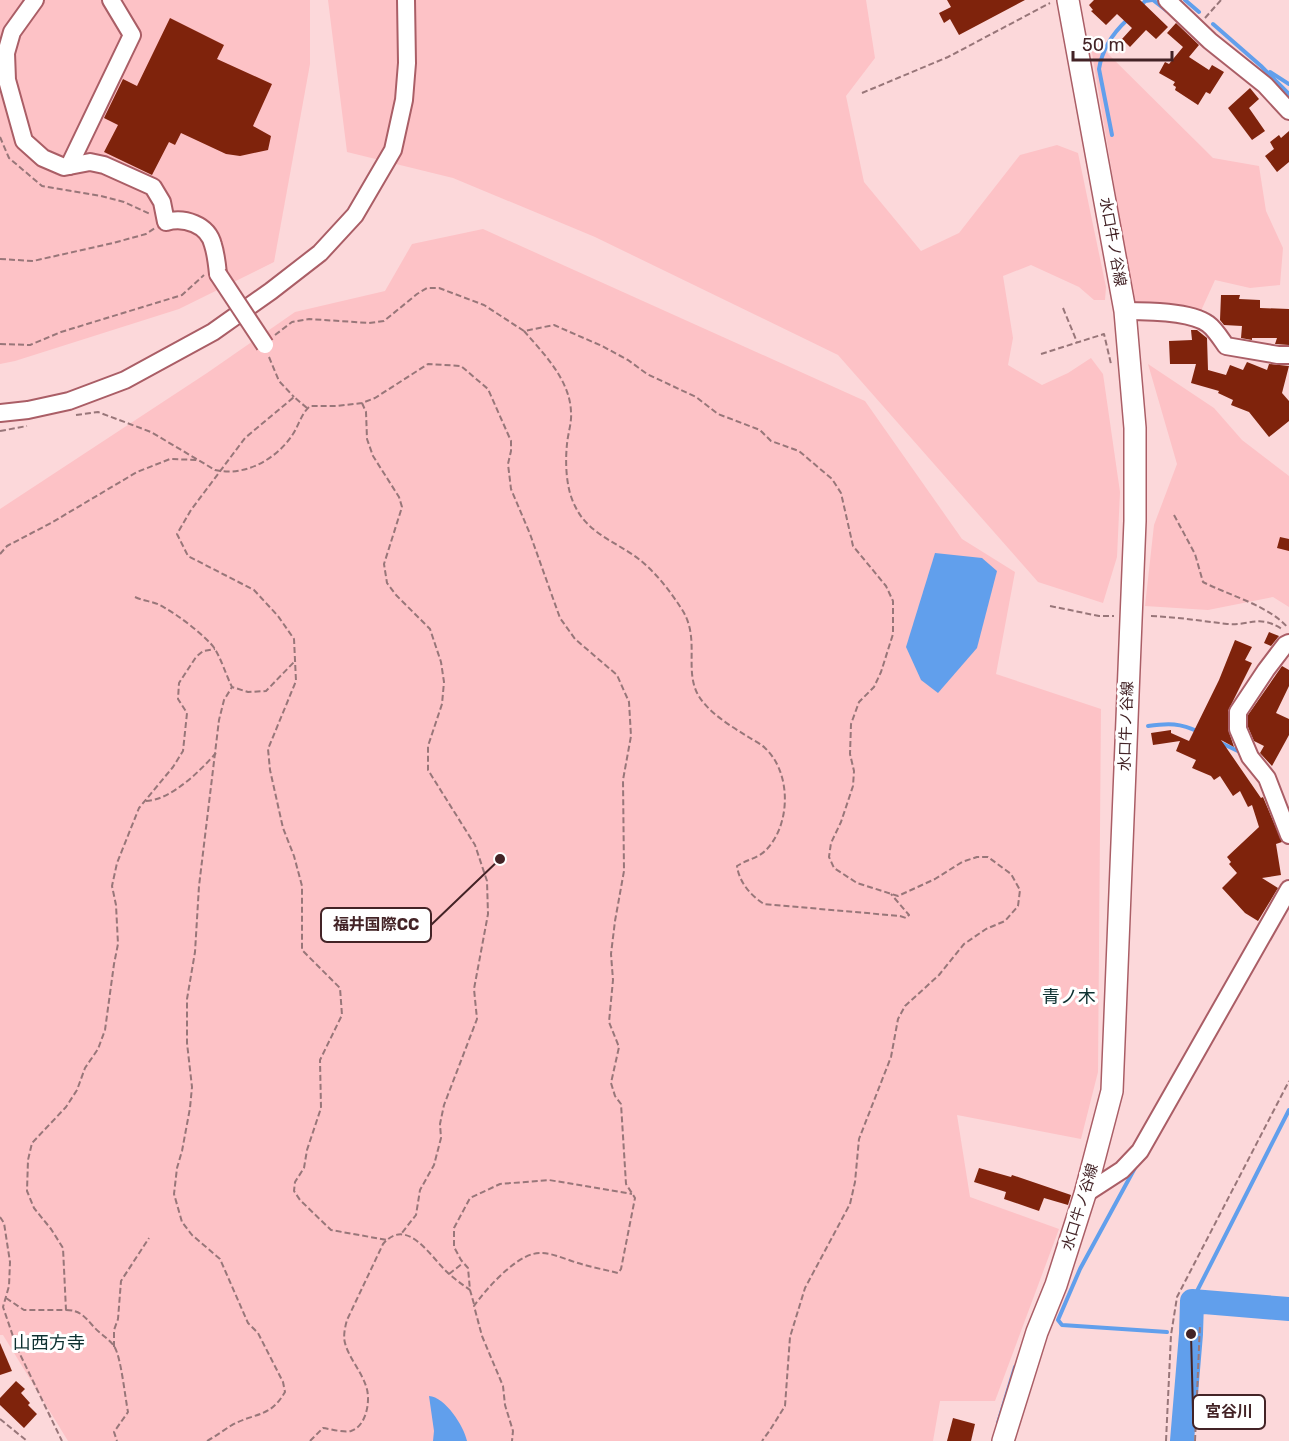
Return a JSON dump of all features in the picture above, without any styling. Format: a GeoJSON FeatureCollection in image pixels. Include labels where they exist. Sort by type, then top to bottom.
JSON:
{"type":"FeatureCollection","features":[{"type":"Feature","properties":{"kind":"main road","name":"水口牛ノ谷線"},"geometry":{"type":"LineString","coordinates":[[1003,1441],[1037,1332],[1056,1285],[1085,1194],[1112,1091],[1135,521],[1135,428],[1125,311],[1068,0]]}},
{"type":"Feature","properties":{"kind":"street"},"geometry":{"type":"LineString","coordinates":[[35,0],[12,32],[6,53],[7,80],[24,141],[43,158],[64,167],[90,162],[104,165],[153,187],[162,201],[166,222],[177,219],[193,223],[205,231],[213,242],[217,266],[265,345]]}},
{"type":"Feature","properties":{"kind":"street"},"geometry":{"type":"LineString","coordinates":[[69,166],[132,35],[111,0]]}},
{"type":"Feature","properties":{"kind":"street"},"geometry":{"type":"LineString","coordinates":[[0,413],[28,410],[69,401],[125,380],[213,332],[320,253],[355,215],[393,150],[404,100],[407,63],[406,0]]}},
{"type":"Feature","properties":{"kind":"street"},"geometry":{"type":"LineString","coordinates":[[1167,0],[1210,41],[1265,85],[1289,111]]}},
{"type":"Feature","properties":{"kind":"street"},"geometry":{"type":"LineString","coordinates":[[1125,311],[1163,312],[1200,319],[1209,324],[1226,346],[1289,355]]}},
{"type":"Feature","properties":{"kind":"street"},"geometry":{"type":"LineString","coordinates":[[1289,643],[1266,670],[1238,712],[1238,729],[1250,756],[1268,778],[1289,835]]}},
{"type":"Feature","properties":{"kind":"street"},"geometry":{"type":"LineString","coordinates":[[1085,1194],[1122,1170],[1140,1151],[1289,889]]}},
{"type":"Feature","properties":{"kind":"path"},"geometry":{"type":"LineString","coordinates":[[862,93],[948,57],[1055,0]]}},
{"type":"Feature","properties":{"kind":"path"},"geometry":{"type":"LineString","coordinates":[[1196,27],[1221,0]]}},
{"type":"Feature","properties":{"kind":"path"},"geometry":{"type":"LineString","coordinates":[[0,137],[9,158],[42,186],[124,202],[166,222]]}},
{"type":"Feature","properties":{"kind":"path"},"geometry":{"type":"LineString","coordinates":[[0,259],[33,261],[146,234],[166,222]]}},
{"type":"Feature","properties":{"kind":"path"},"geometry":{"type":"LineString","coordinates":[[0,344],[30,345],[61,332],[182,296],[202,276],[217,266]]}},
{"type":"Feature","properties":{"kind":"path"},"geometry":{"type":"LineString","coordinates":[[307,408],[279,381],[265,345],[292,322],[309,319],[369,323],[384,321],[427,288],[439,288],[484,305],[524,331],[552,364],[565,385],[571,412],[567,468],[574,505],[587,526],[621,546],[652,570],[682,610],[692,631],[693,688],[704,703],[719,716],[765,747],[781,772],[785,793],[783,816],[775,839],[763,854],[737,866],[746,888],[764,904],[906,918],[909,915],[891,894]]}},
{"type":"Feature","properties":{"kind":"path"},"geometry":{"type":"LineString","coordinates":[[1064,308],[1077,342]]}},
{"type":"Feature","properties":{"kind":"path"},"geometry":{"type":"LineString","coordinates":[[524,331],[554,325],[602,346],[628,360],[647,374],[696,397],[718,414],[760,430],[771,441],[799,451],[832,479],[841,493],[853,546],[886,586],[892,601],[893,634],[881,672],[874,687],[859,702],[851,724],[850,754],[854,771],[853,786],[831,843],[829,856],[834,868],[857,884],[898,896],[962,862],[978,857],[988,857],[1011,874],[1020,890],[1018,906],[1005,921],[986,929],[964,944],[939,975],[904,1006],[898,1019],[891,1057],[859,1139],[855,1182],[850,1204],[805,1288],[790,1337],[785,1406],[762,1441]]}},
{"type":"Feature","properties":{"kind":"path"},"geometry":{"type":"LineString","coordinates":[[1041,354],[1104,334],[1112,368]]}},
{"type":"Feature","properties":{"kind":"path"},"geometry":{"type":"LineString","coordinates":[[68,417],[98,412],[151,432],[220,471],[245,470],[264,462],[293,435],[310,406],[362,403],[375,398],[428,364],[461,366],[488,388],[511,441],[508,464],[511,489],[560,618],[575,639],[617,675],[629,702],[631,735],[623,780],[624,871],[611,954],[613,980],[609,1022],[619,1047],[611,1083],[615,1096],[621,1104],[626,1184],[634,1198],[621,1269],[618,1273],[568,1260],[556,1254],[532,1254],[505,1272],[474,1306]]}},
{"type":"Feature","properties":{"kind":"path"},"geometry":{"type":"LineString","coordinates":[[294,397],[245,438],[177,534],[188,556],[254,590],[278,616],[294,639],[296,681],[268,749],[270,770],[283,828],[302,886],[302,950],[340,988],[342,1000],[342,1015],[320,1060],[321,1108],[307,1150],[304,1168],[295,1182],[294,1191],[300,1200],[331,1230],[387,1240]]}},
{"type":"Feature","properties":{"kind":"path"},"geometry":{"type":"LineString","coordinates":[[362,403],[366,412],[367,439],[373,456],[399,498],[402,507],[384,564],[387,583],[430,629],[441,662],[444,682],[442,704],[428,746],[428,771],[475,845],[487,880],[488,914],[474,989],[477,1019],[444,1105],[440,1124],[441,1138],[434,1165],[420,1190],[416,1215],[401,1234]]}},
{"type":"Feature","properties":{"kind":"path"},"geometry":{"type":"LineString","coordinates":[[0,431],[36,424]]}},
{"type":"Feature","properties":{"kind":"path"},"geometry":{"type":"LineString","coordinates":[[0,554],[7,546],[137,472],[170,459],[199,460]]}},
{"type":"Feature","properties":{"kind":"path"},"geometry":{"type":"LineString","coordinates":[[1174,515],[1196,554],[1203,582],[1266,610],[1282,621],[1289,632]]}},
{"type":"Feature","properties":{"kind":"path"},"geometry":{"type":"LineString","coordinates":[[135,597],[144,601],[152,601],[166,608],[192,627],[215,649],[232,687],[248,692],[266,691],[295,661]]}},
{"type":"Feature","properties":{"kind":"path"},"geometry":{"type":"LineString","coordinates":[[1050,606],[1099,616],[1114,616]]}},
{"type":"Feature","properties":{"kind":"path"},"geometry":{"type":"LineString","coordinates":[[1151,616],[1230,624],[1256,620],[1270,622],[1289,632]]}},
{"type":"Feature","properties":{"kind":"path"},"geometry":{"type":"LineString","coordinates":[[66,1310],[63,1248],[34,1208],[27,1191],[28,1160],[32,1143],[66,1107],[77,1090],[85,1068],[98,1049],[105,1030],[118,944],[116,905],[112,886],[117,862],[140,808],[183,751],[187,713],[178,699],[179,683],[196,657],[203,651],[215,649]]}},
{"type":"Feature","properties":{"kind":"path"},"geometry":{"type":"LineString","coordinates":[[207,1441],[232,1425],[278,1404],[285,1392],[283,1382],[258,1333],[248,1323],[220,1259],[192,1235],[182,1222],[174,1194],[192,1087],[187,1043],[187,999],[195,952],[199,886],[219,720],[224,700],[232,687]]}},
{"type":"Feature","properties":{"kind":"path"},"geometry":{"type":"LineString","coordinates":[[145,801],[151,801],[168,793],[188,780],[216,753]]}},
{"type":"Feature","properties":{"kind":"path"},"geometry":{"type":"LineString","coordinates":[[1166,1441],[1171,1335],[1177,1297],[1289,1081]]}},
{"type":"Feature","properties":{"kind":"path"},"geometry":{"type":"LineString","coordinates":[[512,1441],[513,1431],[503,1386],[482,1336],[470,1290],[468,1268],[454,1247],[454,1228],[470,1198],[500,1184],[549,1180],[632,1194]]}},
{"type":"Feature","properties":{"kind":"path"},"geometry":{"type":"LineString","coordinates":[[0,1217],[4,1223],[10,1262],[9,1286],[3,1307],[17,1348],[62,1441]]}},
{"type":"Feature","properties":{"kind":"path"},"geometry":{"type":"LineString","coordinates":[[310,1441],[323,1428],[349,1432],[358,1428],[363,1422],[368,1407],[367,1387],[345,1343],[344,1333],[347,1320],[390,1236],[401,1234],[412,1236],[449,1274],[470,1290]]}},
{"type":"Feature","properties":{"kind":"path"},"geometry":{"type":"LineString","coordinates":[[117,1441],[114,1432],[128,1412],[114,1347],[121,1281],[148,1238]]}},
{"type":"Feature","properties":{"kind":"path"},"geometry":{"type":"LineString","coordinates":[[449,1274],[463,1263]]}},
{"type":"Feature","properties":{"kind":"path"},"geometry":{"type":"LineString","coordinates":[[6,1298],[24,1310],[76,1310],[114,1347]]}},
{"type":"Feature","properties":{"kind":"path"},"geometry":{"type":"LineString","coordinates":[[1195,1441],[1200,1323]]}},
{"type":"Feature","properties":{"kind":"path"},"geometry":{"type":"LineString","coordinates":[[0,1419],[27,1441]]}},
{"type":"Feature","properties":{"kind":"shaded area"},"geometry":{"type":"Polygon","coordinates":[[[0,0],[310,0],[310,64],[274,262],[179,309],[0,364],[0,0]]]}},
{"type":"Feature","properties":{"kind":"shaded area"},"geometry":{"type":"Polygon","coordinates":[[[328,0],[866,0],[875,58],[846,96],[864,182],[921,251],[959,233],[1020,155],[1057,145],[1078,153],[1106,287],[1105,300],[1094,300],[1079,287],[1031,265],[1003,276],[1013,338],[1008,365],[1042,385],[1068,373],[1091,358],[1103,374],[1120,492],[1117,557],[1103,603],[1038,582],[838,355],[595,237],[453,178],[347,152],[328,0]]]}},
{"type":"Feature","properties":{"kind":"shaded area"},"geometry":{"type":"Polygon","coordinates":[[[1089,35],[1213,158],[1259,166],[1266,211],[1283,248],[1280,285],[1250,288],[1215,280],[1200,313],[1132,307],[1089,35]]]}},
{"type":"Feature","properties":{"kind":"shaded area"},"geometry":{"type":"Polygon","coordinates":[[[483,229],[865,401],[962,539],[1015,572],[996,674],[1101,709],[1098,1072],[1081,1139],[957,1115],[970,1197],[1059,1229],[995,1401],[940,1401],[933,1441],[68,1441],[3,1335],[0,1335],[0,509],[207,373],[295,312],[385,291],[412,244],[483,229]]]}},
{"type":"Feature","properties":{"kind":"shaded area"},"geometry":{"type":"Polygon","coordinates":[[[1148,364],[1214,408],[1242,440],[1289,476],[1289,607],[1273,597],[1208,610],[1145,606],[1154,525],[1177,464],[1148,364]]]}},
{"type":"Feature","properties":{"kind":"water"},"geometry":{"type":"Polygon","coordinates":[[[935,553],[982,558],[997,571],[977,648],[938,693],[921,680],[906,647],[935,553]]]}},
{"type":"Feature","properties":{"kind":"water"},"geometry":{"type":"Polygon","coordinates":[[[429,1396],[441,1401],[453,1413],[467,1441],[433,1441],[434,1431],[429,1396]]]}},
{"type":"Feature","properties":{"kind":"building"},"geometry":{"type":"Polygon","coordinates":[[[947,0],[1025,0],[959,35],[950,19],[944,23],[939,13],[951,7],[947,0]]]}},
{"type":"Feature","properties":{"kind":"building"},"geometry":{"type":"Polygon","coordinates":[[[1094,0],[1140,0],[1168,27],[1156,39],[1146,30],[1130,47],[1122,39],[1132,28],[1117,14],[1106,25],[1091,11],[1093,10],[1089,5],[1094,0]]]}},
{"type":"Feature","properties":{"kind":"building"},"geometry":{"type":"Polygon","coordinates":[[[170,18],[224,45],[217,59],[272,84],[253,126],[271,136],[268,150],[240,156],[226,154],[181,133],[175,145],[169,142],[152,175],[104,152],[118,125],[104,118],[123,79],[137,86],[170,18]]]}},
{"type":"Feature","properties":{"kind":"building"},"geometry":{"type":"Polygon","coordinates":[[[1176,23],[1199,45],[1189,57],[1209,70],[1212,65],[1224,72],[1210,94],[1206,92],[1198,105],[1175,90],[1176,87],[1173,85],[1175,82],[1159,73],[1165,62],[1169,64],[1183,47],[1167,33],[1176,23]]]}},
{"type":"Feature","properties":{"kind":"building"},"geometry":{"type":"Polygon","coordinates":[[[1250,88],[1259,99],[1249,108],[1265,131],[1252,140],[1228,108],[1250,88]]]}},
{"type":"Feature","properties":{"kind":"building"},"geometry":{"type":"Polygon","coordinates":[[[1289,131],[1289,162],[1277,172],[1265,156],[1274,149],[1270,142],[1279,135],[1281,138],[1289,131]]]}},
{"type":"Feature","properties":{"kind":"building"},"geometry":{"type":"Polygon","coordinates":[[[1221,295],[1240,295],[1239,299],[1260,300],[1260,308],[1289,309],[1289,345],[1275,344],[1277,338],[1252,338],[1252,340],[1241,338],[1242,326],[1224,325],[1220,320],[1221,295]]]}},
{"type":"Feature","properties":{"kind":"building"},"geometry":{"type":"Polygon","coordinates":[[[1191,330],[1197,330],[1207,338],[1208,370],[1226,375],[1230,365],[1243,370],[1247,362],[1267,370],[1269,364],[1289,366],[1282,393],[1289,401],[1289,421],[1269,437],[1249,412],[1231,405],[1233,400],[1218,393],[1219,391],[1191,383],[1196,364],[1170,364],[1169,341],[1192,340],[1191,330]]]}},
{"type":"Feature","properties":{"kind":"building"},"geometry":{"type":"Polygon","coordinates":[[[1280,537],[1289,539],[1289,551],[1277,548],[1280,537]]]}},
{"type":"Feature","properties":{"kind":"building"},"geometry":{"type":"Polygon","coordinates":[[[1269,632],[1279,636],[1271,646],[1264,643],[1269,632]]]}},
{"type":"Feature","properties":{"kind":"building"},"geometry":{"type":"Polygon","coordinates":[[[1235,640],[1252,647],[1245,660],[1252,663],[1228,711],[1228,729],[1234,747],[1221,740],[1261,798],[1263,797],[1282,842],[1276,844],[1281,875],[1262,878],[1278,888],[1258,921],[1245,913],[1222,888],[1237,873],[1229,864],[1231,862],[1227,857],[1259,827],[1252,805],[1248,807],[1240,791],[1233,796],[1220,776],[1214,780],[1211,776],[1192,768],[1196,760],[1176,751],[1180,741],[1153,745],[1151,733],[1171,730],[1171,733],[1189,741],[1219,680],[1235,640]]]}},
{"type":"Feature","properties":{"kind":"building"},"geometry":{"type":"Polygon","coordinates":[[[1282,666],[1289,670],[1289,686],[1276,713],[1289,719],[1289,735],[1272,766],[1260,753],[1264,746],[1254,741],[1248,727],[1248,715],[1282,666]]]}},
{"type":"Feature","properties":{"kind":"building"},"geometry":{"type":"Polygon","coordinates":[[[979,1168],[1011,1177],[1012,1175],[1071,1195],[1068,1205],[1044,1198],[1039,1211],[1004,1199],[1006,1192],[974,1182],[979,1168]]]}},
{"type":"Feature","properties":{"kind":"building"},"geometry":{"type":"Polygon","coordinates":[[[0,1343],[12,1371],[0,1375],[0,1343]]]}},
{"type":"Feature","properties":{"kind":"building"},"geometry":{"type":"Polygon","coordinates":[[[16,1381],[25,1389],[21,1393],[37,1414],[24,1428],[0,1405],[0,1398],[16,1381]]]}},
{"type":"Feature","properties":{"kind":"building"},"geometry":{"type":"Polygon","coordinates":[[[953,1418],[975,1424],[971,1441],[947,1441],[953,1418]]]}},
{"type":"Feature","properties":{"kind":"waterway"},"geometry":{"type":"LineString","coordinates":[[1141,6],[1145,1],[1152,0]]}},
{"type":"Feature","properties":{"kind":"waterway"},"geometry":{"type":"LineString","coordinates":[[1153,0],[1167,11]]}},
{"type":"Feature","properties":{"kind":"waterway"},"geometry":{"type":"LineString","coordinates":[[1185,0],[1199,12]]}},
{"type":"Feature","properties":{"kind":"waterway"},"geometry":{"type":"LineString","coordinates":[[1112,135],[1099,69],[1109,42],[1127,20]]}},
{"type":"Feature","properties":{"kind":"waterway"},"geometry":{"type":"LineString","coordinates":[[1213,24],[1289,94]]}},
{"type":"Feature","properties":{"kind":"waterway"},"geometry":{"type":"LineString","coordinates":[[1270,72],[1289,84]]}},
{"type":"Feature","properties":{"kind":"waterway"},"geometry":{"type":"LineString","coordinates":[[1148,726],[1174,724],[1199,732]]}},
{"type":"Feature","properties":{"kind":"waterway"},"geometry":{"type":"LineString","coordinates":[[1219,742],[1242,753]]}},
{"type":"Feature","properties":{"kind":"waterway"},"geometry":{"type":"LineString","coordinates":[[1192,1301],[1289,1110]]}},
{"type":"Feature","properties":{"kind":"waterway"},"geometry":{"type":"LineString","coordinates":[[1136,1166],[1080,1269],[1058,1320],[1062,1325],[1167,1332]]}},
{"type":"Feature","properties":{"kind":"waterway"},"geometry":{"type":"LineString","coordinates":[[1182,1441],[1192,1301],[1289,1309]]}},
{"type":"Feature","properties":{"kind":"waterway"},"geometry":{"type":"LineString","coordinates":[[998,1423],[1015,1367]]}},
{"type":"Feature","properties":{"kind":"place","name":"福井国際CC"},"geometry":{"type":"Point","coordinates":[500,859]}},
{"type":"Feature","properties":{"kind":"place","name":"宮谷川"},"geometry":{"type":"Point","coordinates":[1191,1334]}},
{"type":"Feature","properties":{"kind":"district","name":"青ノ木"},"geometry":{"type":"Point","coordinates":[1069,997]}},
{"type":"Feature","properties":{"kind":"district","name":"山西方寺"},"geometry":{"type":"Point","coordinates":[49,1343]}}]}
